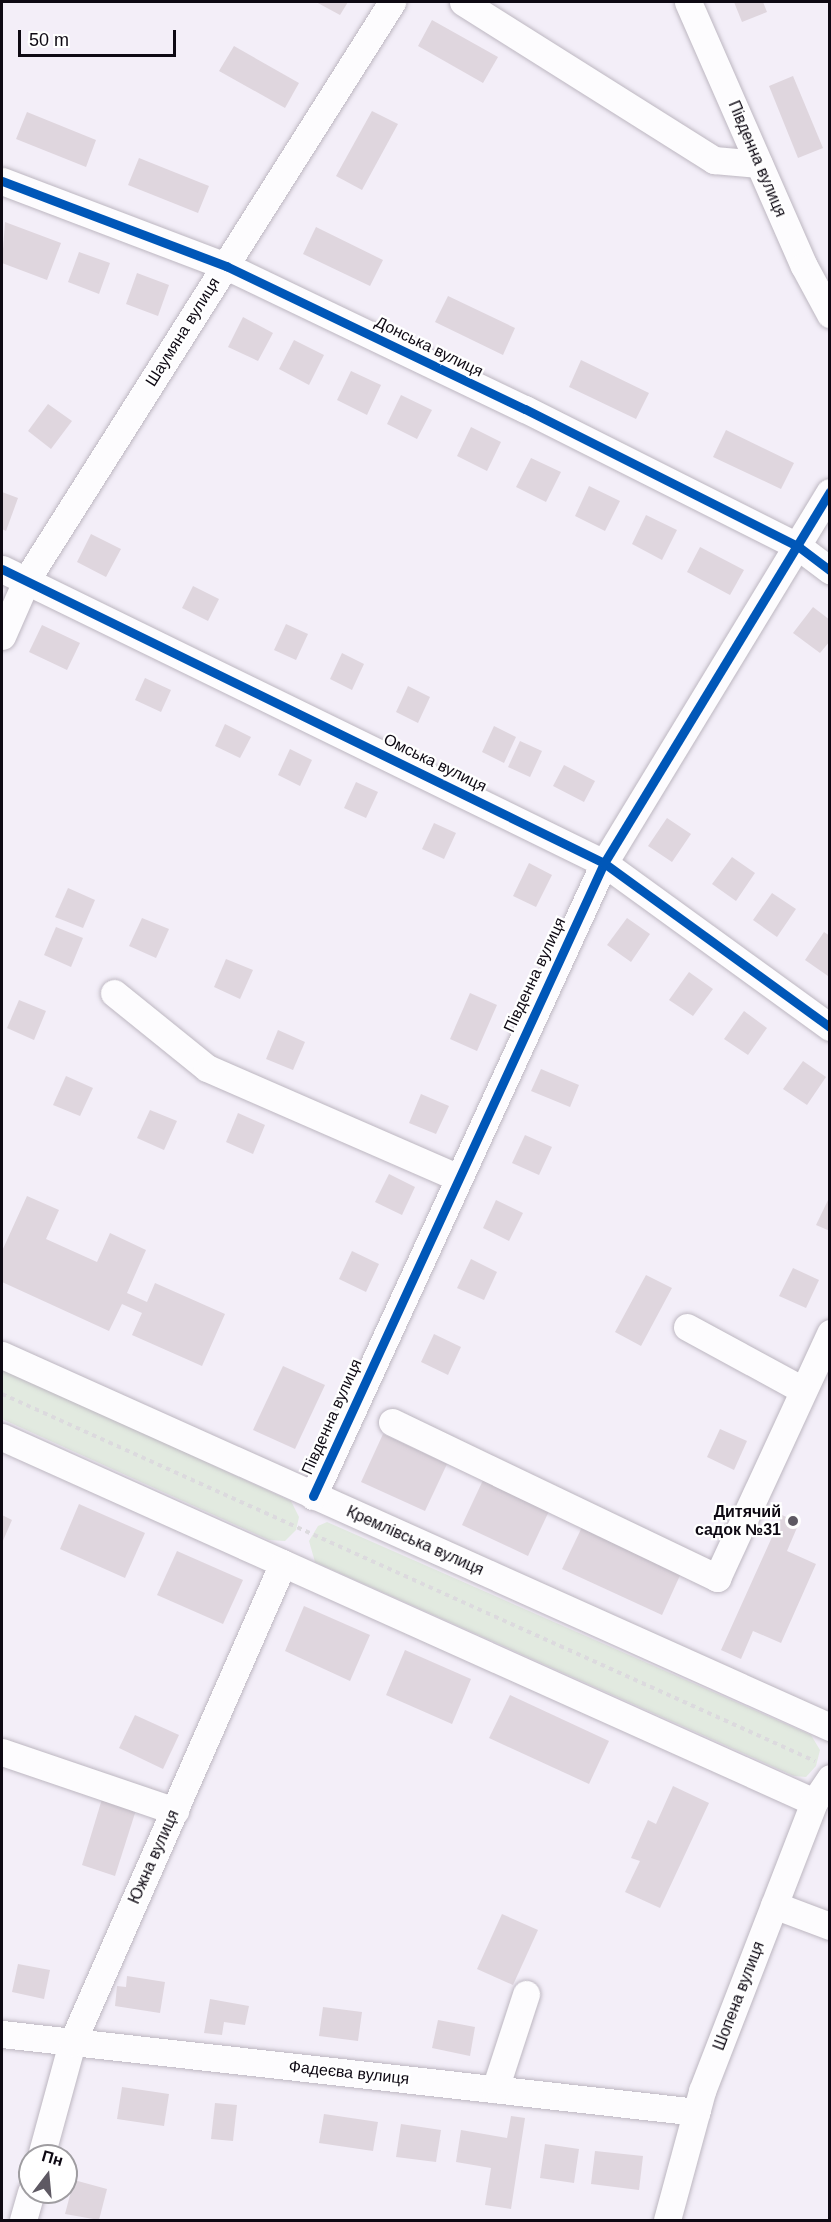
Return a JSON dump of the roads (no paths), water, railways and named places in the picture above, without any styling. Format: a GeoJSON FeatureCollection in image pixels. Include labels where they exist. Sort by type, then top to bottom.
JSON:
{"type":"FeatureCollection","features":[{"type":"Feature","properties":{"kind":"street","name":"Шаумяна вулиця"},"geometry":{"type":"LineString","coordinates":[[2,636],[27,579],[392,2]]}},
{"type":"Feature","properties":{"kind":"street"},"geometry":{"type":"LineString","coordinates":[[463,2],[714,160],[759,164]]}},
{"type":"Feature","properties":{"kind":"street","name":"Південна вулиця"},"geometry":{"type":"LineString","coordinates":[[688,2],[759,164],[830,314]]}},
{"type":"Feature","properties":{"kind":"street","name":"Донська вулиця"},"geometry":{"type":"LineString","coordinates":[[2,181],[225,266],[799,547],[830,570]]}},
{"type":"Feature","properties":{"kind":"street","name":"Південна вулиця"},"geometry":{"type":"LineString","coordinates":[[313,1496],[457,1177],[604,863],[799,547],[830,492]]}},
{"type":"Feature","properties":{"kind":"street","name":"Омська вулиця"},"geometry":{"type":"LineString","coordinates":[[2,569],[27,579],[604,863],[830,1027]]}},
{"type":"Feature","properties":{"kind":"street"},"geometry":{"type":"LineString","coordinates":[[114,993],[207,1068],[457,1177]]}},
{"type":"Feature","properties":{"kind":"street"},"geometry":{"type":"LineString","coordinates":[[687,1327],[801,1389]]}},
{"type":"Feature","properties":{"kind":"street"},"geometry":{"type":"LineString","coordinates":[[392,1422],[717,1578],[801,1389],[830,1333]]}},
{"type":"Feature","properties":{"kind":"street","name":"Кремлівська вулиця"},"geometry":{"type":"LineString","coordinates":[[2,1355],[830,1727]]}},
{"type":"Feature","properties":{"kind":"street"},"geometry":{"type":"LineString","coordinates":[[2,1437],[814,1802]]}},
{"type":"Feature","properties":{"kind":"street","name":"Южна вулиця"},"geometry":{"type":"LineString","coordinates":[[43,2144],[72,2043],[283,1563]]}},
{"type":"Feature","properties":{"kind":"street"},"geometry":{"type":"LineString","coordinates":[[2,1752],[175,1811]]}},
{"type":"Feature","properties":{"kind":"street","name":"Шопена вулиця"},"geometry":{"type":"LineString","coordinates":[[667,2220],[697,2112],[826,1771]]}},
{"type":"Feature","properties":{"kind":"street"},"geometry":{"type":"LineString","coordinates":[[774,1905],[830,1926]]}},
{"type":"Feature","properties":{"kind":"street"},"geometry":{"type":"LineString","coordinates":[[495,2089],[526,1995]]}},
{"type":"Feature","properties":{"kind":"street","name":"Фадеєва вулиця"},"geometry":{"type":"LineString","coordinates":[[2,2034],[697,2112]]}},
{"type":"Feature","properties":{"kind":"street"},"geometry":{"type":"LineString","coordinates":[[23,2220],[28,2204]]}},
{"type":"Feature","properties":{"kind":"place","name":"Дитячий садок №31"},"geometry":{"type":"Point","coordinates":[793,1521]}}]}
